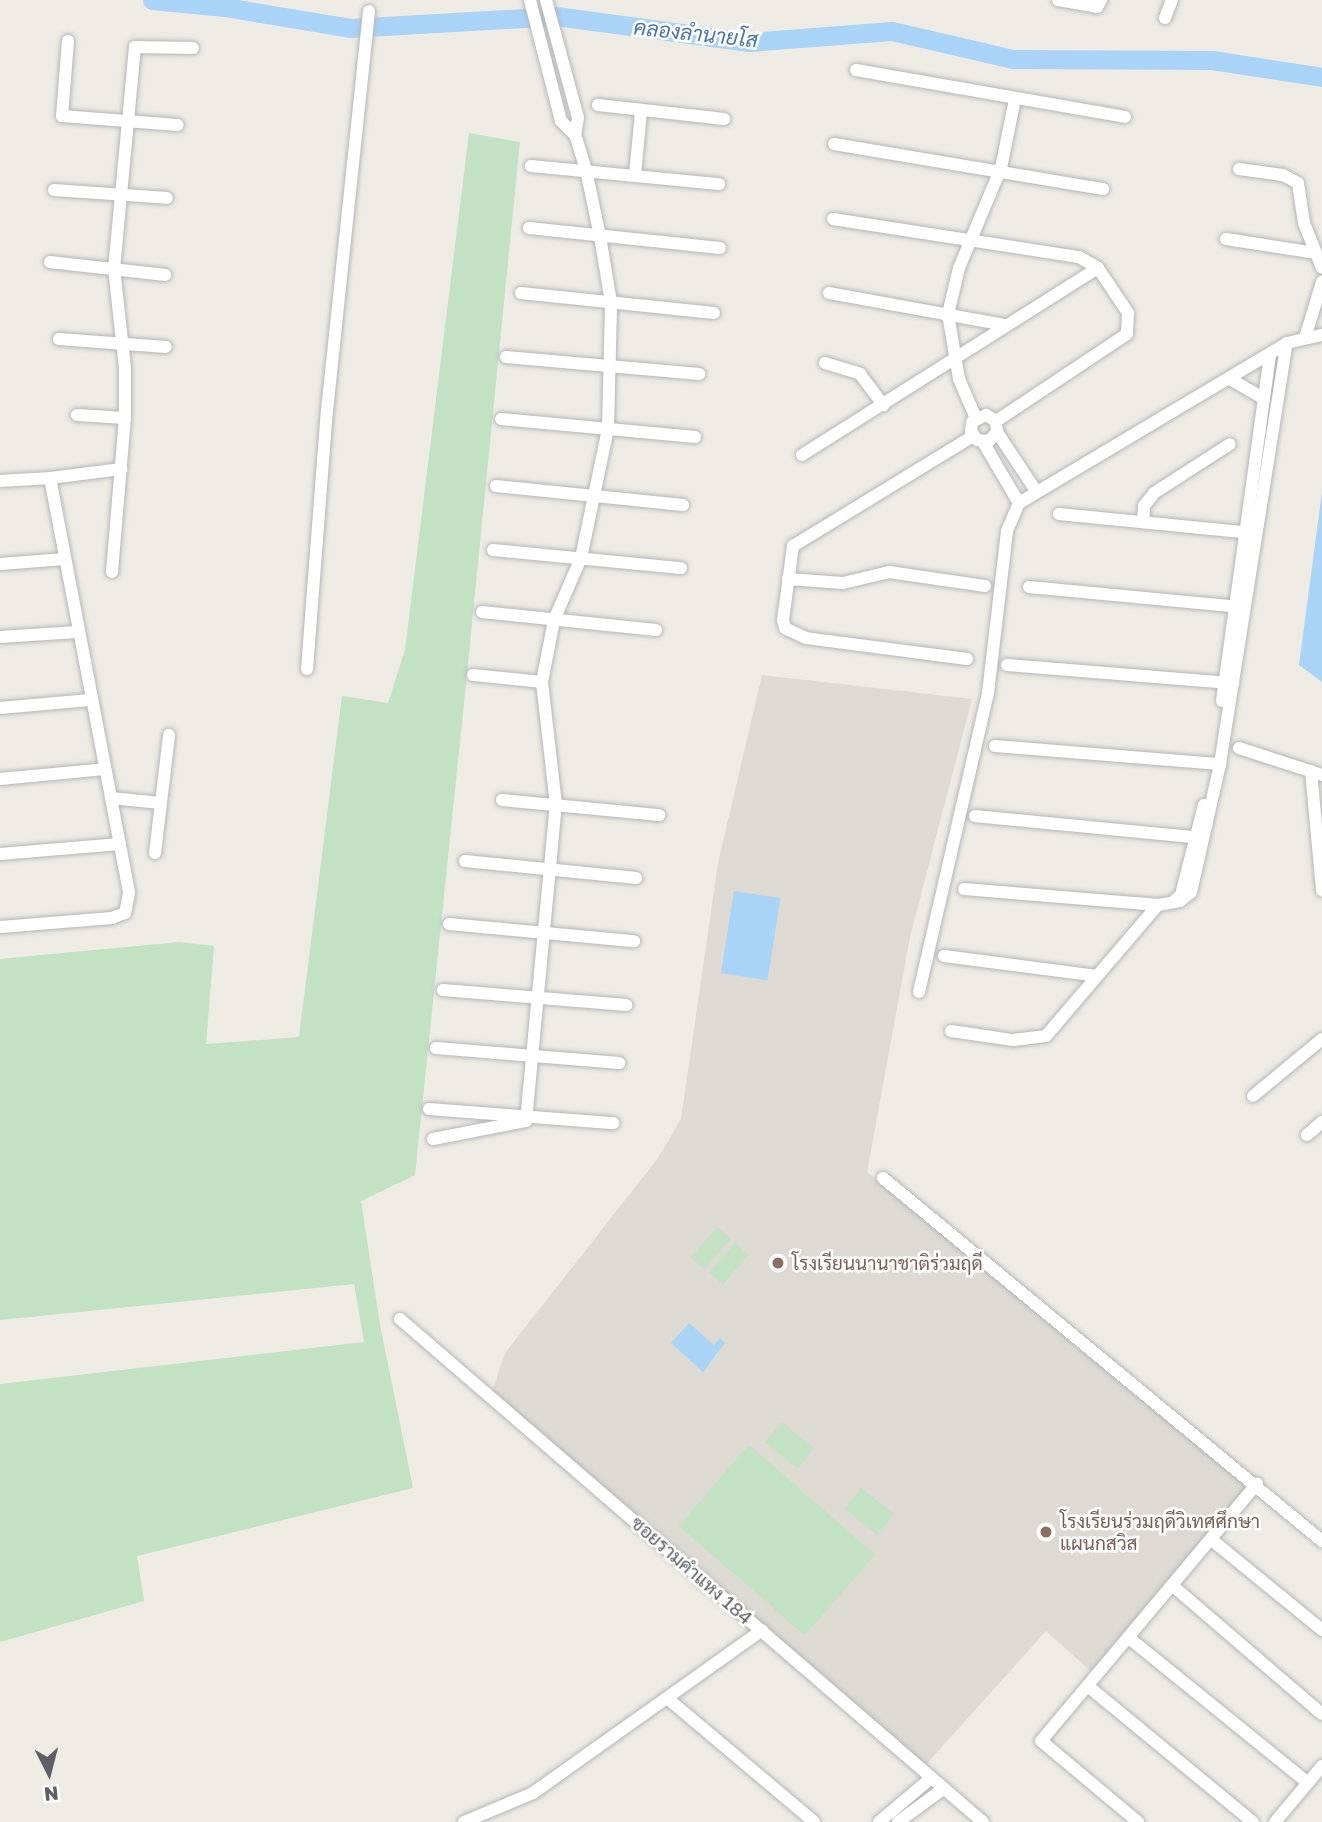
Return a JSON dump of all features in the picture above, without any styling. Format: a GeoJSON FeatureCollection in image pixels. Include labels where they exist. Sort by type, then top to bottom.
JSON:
{"type":"FeatureCollection","features":[{"type":"Feature","properties":{"kind":"street"},"geometry":{"type":"LineString","coordinates":[[530,0],[561,121],[575,135]]}},
{"type":"Feature","properties":{"kind":"street"},"geometry":{"type":"LineString","coordinates":[[433,1139],[526,1121],[527,1117],[556,805],[542,682],[554,620],[581,558],[597,496],[608,429],[611,302],[586,170],[575,135],[578,118],[546,0]]}},
{"type":"Feature","properties":{"kind":"street"},"geometry":{"type":"LineString","coordinates":[[1058,0],[1097,7],[1101,0]]}},
{"type":"Feature","properties":{"kind":"street"},"geometry":{"type":"LineString","coordinates":[[1165,18],[1172,0]]}},
{"type":"Feature","properties":{"kind":"street"},"geometry":{"type":"LineString","coordinates":[[307,669],[355,123],[369,11]]}},
{"type":"Feature","properties":{"kind":"street"},"geometry":{"type":"LineString","coordinates":[[68,41],[62,116],[178,125]]}},
{"type":"Feature","properties":{"kind":"street"},"geometry":{"type":"LineString","coordinates":[[112,572],[125,418],[122,344],[114,269],[135,47],[193,48]]}},
{"type":"Feature","properties":{"kind":"street"},"geometry":{"type":"LineString","coordinates":[[856,70],[1125,117]]}},
{"type":"Feature","properties":{"kind":"street"},"geometry":{"type":"LineString","coordinates":[[1015,99],[1001,168],[974,239],[959,268],[948,314],[954,358],[976,418],[978,439],[1019,503]]}},
{"type":"Feature","properties":{"kind":"street"},"geometry":{"type":"LineString","coordinates":[[598,105],[724,119]]}},
{"type":"Feature","properties":{"kind":"street"},"geometry":{"type":"LineString","coordinates":[[635,175],[641,111]]}},
{"type":"Feature","properties":{"kind":"street"},"geometry":{"type":"LineString","coordinates":[[834,144],[1001,168],[1103,188]]}},
{"type":"Feature","properties":{"kind":"street"},"geometry":{"type":"LineString","coordinates":[[531,166],[719,184]]}},
{"type":"Feature","properties":{"kind":"street"},"geometry":{"type":"LineString","coordinates":[[1239,169],[1283,175],[1298,183],[1304,223],[1322,268]]}},
{"type":"Feature","properties":{"kind":"street"},"geometry":{"type":"LineString","coordinates":[[54,190],[167,198]]}},
{"type":"Feature","properties":{"kind":"street"},"geometry":{"type":"LineString","coordinates":[[833,219],[1079,257],[1098,268],[1128,313],[1127,334],[997,426],[793,546],[783,620],[794,635],[967,659]]}},
{"type":"Feature","properties":{"kind":"street"},"geometry":{"type":"LineString","coordinates":[[529,228],[720,248]]}},
{"type":"Feature","properties":{"kind":"street"},"geometry":{"type":"LineString","coordinates":[[1226,239],[1315,253]]}},
{"type":"Feature","properties":{"kind":"street"},"geometry":{"type":"LineString","coordinates":[[50,262],[165,275]]}},
{"type":"Feature","properties":{"kind":"street"},"geometry":{"type":"LineString","coordinates":[[802,455],[1098,268]]}},
{"type":"Feature","properties":{"kind":"street"},"geometry":{"type":"LineString","coordinates":[[1306,338],[1322,282]]}},
{"type":"Feature","properties":{"kind":"street"},"geometry":{"type":"LineString","coordinates":[[521,293],[714,313]]}},
{"type":"Feature","properties":{"kind":"street"},"geometry":{"type":"LineString","coordinates":[[829,293],[1006,326]]}},
{"type":"Feature","properties":{"kind":"street"},"geometry":{"type":"LineString","coordinates":[[919,992],[988,693],[1007,531],[1019,503],[1287,344],[1322,333]]}},
{"type":"Feature","properties":{"kind":"street"},"geometry":{"type":"LineString","coordinates":[[59,339],[166,347]]}},
{"type":"Feature","properties":{"kind":"street"},"geometry":{"type":"LineString","coordinates":[[1251,533],[1287,344]]}},
{"type":"Feature","properties":{"kind":"street"},"geometry":{"type":"LineString","coordinates":[[964,889],[1158,905],[1172,903],[1191,892],[1216,764],[1241,607],[1270,355]]}},
{"type":"Feature","properties":{"kind":"street"},"geometry":{"type":"LineString","coordinates":[[506,357],[699,374]]}},
{"type":"Feature","properties":{"kind":"street"},"geometry":{"type":"LineString","coordinates":[[825,363],[860,374],[883,405]]}},
{"type":"Feature","properties":{"kind":"street"},"geometry":{"type":"LineString","coordinates":[[1230,379],[1264,399]]}},
{"type":"Feature","properties":{"kind":"street"},"geometry":{"type":"LineString","coordinates":[[77,415],[125,418]]}},
{"type":"Feature","properties":{"kind":"street"},"geometry":{"type":"LineString","coordinates":[[976,418],[986,415],[997,426],[1036,491]]}},
{"type":"Feature","properties":{"kind":"street"},"geometry":{"type":"LineString","coordinates":[[501,419],[695,437]]}},
{"type":"Feature","properties":{"kind":"street"},"geometry":{"type":"LineString","coordinates":[[1143,522],[1144,506],[1154,493],[1230,444]]}},
{"type":"Feature","properties":{"kind":"street"},"geometry":{"type":"LineString","coordinates":[[0,481],[121,469]]}},
{"type":"Feature","properties":{"kind":"street"},"geometry":{"type":"LineString","coordinates":[[0,927],[112,918],[125,913],[130,893],[90,700],[50,478]]}},
{"type":"Feature","properties":{"kind":"street"},"geometry":{"type":"LineString","coordinates":[[496,486],[683,505]]}},
{"type":"Feature","properties":{"kind":"street"},"geometry":{"type":"LineString","coordinates":[[1059,514],[1251,533]]}},
{"type":"Feature","properties":{"kind":"street"},"geometry":{"type":"LineString","coordinates":[[493,550],[681,568]]}},
{"type":"Feature","properties":{"kind":"street"},"geometry":{"type":"LineString","coordinates":[[0,564],[65,559]]}},
{"type":"Feature","properties":{"kind":"street"},"geometry":{"type":"LineString","coordinates":[[788,579],[843,583],[889,572],[985,586]]}},
{"type":"Feature","properties":{"kind":"street"},"geometry":{"type":"LineString","coordinates":[[1029,587],[1241,607]]}},
{"type":"Feature","properties":{"kind":"street"},"geometry":{"type":"LineString","coordinates":[[482,612],[656,630]]}},
{"type":"Feature","properties":{"kind":"street"},"geometry":{"type":"LineString","coordinates":[[0,637],[77,632]]}},
{"type":"Feature","properties":{"kind":"street"},"geometry":{"type":"LineString","coordinates":[[1007,665],[1229,683]]}},
{"type":"Feature","properties":{"kind":"street"},"geometry":{"type":"LineString","coordinates":[[473,675],[542,682]]}},
{"type":"Feature","properties":{"kind":"street"},"geometry":{"type":"LineString","coordinates":[[0,708],[90,700]]}},
{"type":"Feature","properties":{"kind":"street"},"geometry":{"type":"LineString","coordinates":[[155,853],[169,735]]}},
{"type":"Feature","properties":{"kind":"street"},"geometry":{"type":"LineString","coordinates":[[995,746],[1216,764]]}},
{"type":"Feature","properties":{"kind":"street"},"geometry":{"type":"LineString","coordinates":[[1239,748],[1317,773],[1322,890]]}},
{"type":"Feature","properties":{"kind":"street"},"geometry":{"type":"LineString","coordinates":[[0,779],[105,769]]}},
{"type":"Feature","properties":{"kind":"street"},"geometry":{"type":"LineString","coordinates":[[111,798],[161,803]]}},
{"type":"Feature","properties":{"kind":"street"},"geometry":{"type":"LineString","coordinates":[[502,800],[659,815]]}},
{"type":"Feature","properties":{"kind":"street"},"geometry":{"type":"LineString","coordinates":[[975,817],[1201,838]]}},
{"type":"Feature","properties":{"kind":"street"},"geometry":{"type":"LineString","coordinates":[[0,854],[120,844]]}},
{"type":"Feature","properties":{"kind":"street"},"geometry":{"type":"LineString","coordinates":[[465,861],[636,878]]}},
{"type":"Feature","properties":{"kind":"street"},"geometry":{"type":"LineString","coordinates":[[951,1031],[1013,1040],[1046,1037],[1158,905]]}},
{"type":"Feature","properties":{"kind":"street"},"geometry":{"type":"LineString","coordinates":[[449,925],[634,941]]}},
{"type":"Feature","properties":{"kind":"street"},"geometry":{"type":"LineString","coordinates":[[944,956],[1097,976]]}},
{"type":"Feature","properties":{"kind":"street"},"geometry":{"type":"LineString","coordinates":[[443,989],[626,1005]]}},
{"type":"Feature","properties":{"kind":"street"},"geometry":{"type":"LineString","coordinates":[[1253,1096],[1322,1039]]}},
{"type":"Feature","properties":{"kind":"street"},"geometry":{"type":"LineString","coordinates":[[436,1048],[619,1063]]}},
{"type":"Feature","properties":{"kind":"street"},"geometry":{"type":"LineString","coordinates":[[429,1109],[613,1123]]}},
{"type":"Feature","properties":{"kind":"street"},"geometry":{"type":"LineString","coordinates":[[1307,1135],[1322,1122]]}},
{"type":"Feature","properties":{"kind":"street"},"geometry":{"type":"LineString","coordinates":[[883,1178],[1257,1483],[1322,1542]]}},
{"type":"Feature","properties":{"kind":"street","name":"ซอยรามคำแหง 184"},"geometry":{"type":"LineString","coordinates":[[400,1319],[983,1822]]}},
{"type":"Feature","properties":{"kind":"street"},"geometry":{"type":"LineString","coordinates":[[1138,1822],[1041,1741],[1213,1541],[1257,1483]]}},
{"type":"Feature","properties":{"kind":"street"},"geometry":{"type":"LineString","coordinates":[[1213,1541],[1322,1630]]}},
{"type":"Feature","properties":{"kind":"street"},"geometry":{"type":"LineString","coordinates":[[1173,1587],[1322,1714]]}},
{"type":"Feature","properties":{"kind":"street"},"geometry":{"type":"LineString","coordinates":[[464,1822],[533,1793],[762,1630]]}},
{"type":"Feature","properties":{"kind":"street"},"geometry":{"type":"LineString","coordinates":[[1129,1638],[1308,1783]]}},
{"type":"Feature","properties":{"kind":"street"},"geometry":{"type":"LineString","coordinates":[[1089,1687],[1253,1822]]}},
{"type":"Feature","properties":{"kind":"street"},"geometry":{"type":"LineString","coordinates":[[667,1698],[814,1822]]}},
{"type":"Feature","properties":{"kind":"street"},"geometry":{"type":"LineString","coordinates":[[1275,1822],[1322,1766]]}},
{"type":"Feature","properties":{"kind":"street"},"geometry":{"type":"LineString","coordinates":[[879,1822],[931,1778]]}},
{"type":"Feature","properties":{"kind":"street"},"geometry":{"type":"LineString","coordinates":[[898,1822],[943,1789]]}},
{"type":"Feature","properties":{"kind":"shaded area","name":"โรงเรียนนานาชาติร่วมฤดี"},"geometry":{"type":"Polygon","coordinates":[[[762,675],[972,699],[910,937],[867,1172],[1252,1484],[1094,1674],[1046,1631],[922,1769],[490,1397],[505,1353],[658,1158],[681,1119],[718,863],[762,675]]]}},
{"type":"Feature","properties":{"kind":"green space"},"geometry":{"type":"Polygon","coordinates":[[[469,133],[520,142],[463,713],[415,1175],[361,1201],[380,1325],[413,1488],[137,1556],[144,1601],[0,1642],[0,1384],[364,1342],[354,1284],[0,1320],[0,959],[179,942],[214,946],[206,1044],[299,1037],[342,696],[388,703],[405,650],[469,133]]]}},
{"type":"Feature","properties":{"kind":"green space"},"geometry":{"type":"Polygon","coordinates":[[[717,1227],[731,1239],[704,1269],[691,1257],[717,1227]]]}},
{"type":"Feature","properties":{"kind":"green space"},"geometry":{"type":"Polygon","coordinates":[[[735,1243],[749,1255],[723,1284],[709,1272],[735,1243]]]}},
{"type":"Feature","properties":{"kind":"green space"},"geometry":{"type":"Polygon","coordinates":[[[781,1422],[814,1448],[798,1468],[765,1442],[781,1422]]]}},
{"type":"Feature","properties":{"kind":"green space"},"geometry":{"type":"Polygon","coordinates":[[[749,1445],[875,1555],[805,1635],[679,1526],[749,1445]]]}},
{"type":"Feature","properties":{"kind":"green space"},"geometry":{"type":"Polygon","coordinates":[[[861,1488],[894,1514],[877,1535],[844,1509],[861,1488]]]}},
{"type":"Feature","properties":{"kind":"water"},"geometry":{"type":"Polygon","coordinates":[[[1322,492],[1322,682],[1299,665],[1322,492]]]}},
{"type":"Feature","properties":{"kind":"water"},"geometry":{"type":"Polygon","coordinates":[[[734,891],[780,898],[767,980],[721,973],[734,891]]]}},
{"type":"Feature","properties":{"kind":"water"},"geometry":{"type":"Polygon","coordinates":[[[689,1323],[714,1345],[720,1338],[725,1343],[703,1372],[671,1343],[689,1323]]]}},
{"type":"Feature","properties":{"kind":"waterway","name":"คลองลำนายโส"},"geometry":{"type":"LineString","coordinates":[[152,0],[225,7],[350,28],[556,16],[749,42],[892,31],[1013,59],[1212,60],[1322,77]]}},
{"type":"Feature","properties":{"kind":"place","name":"โรงเรียนนานาชาติร่วมฤดี"},"geometry":{"type":"Point","coordinates":[778,1263]}},
{"type":"Feature","properties":{"kind":"place","name":"โรงเรียนร่วมฤดีวิเทศศึกษา แผนกสวิส"},"geometry":{"type":"Point","coordinates":[1046,1532]}}]}
